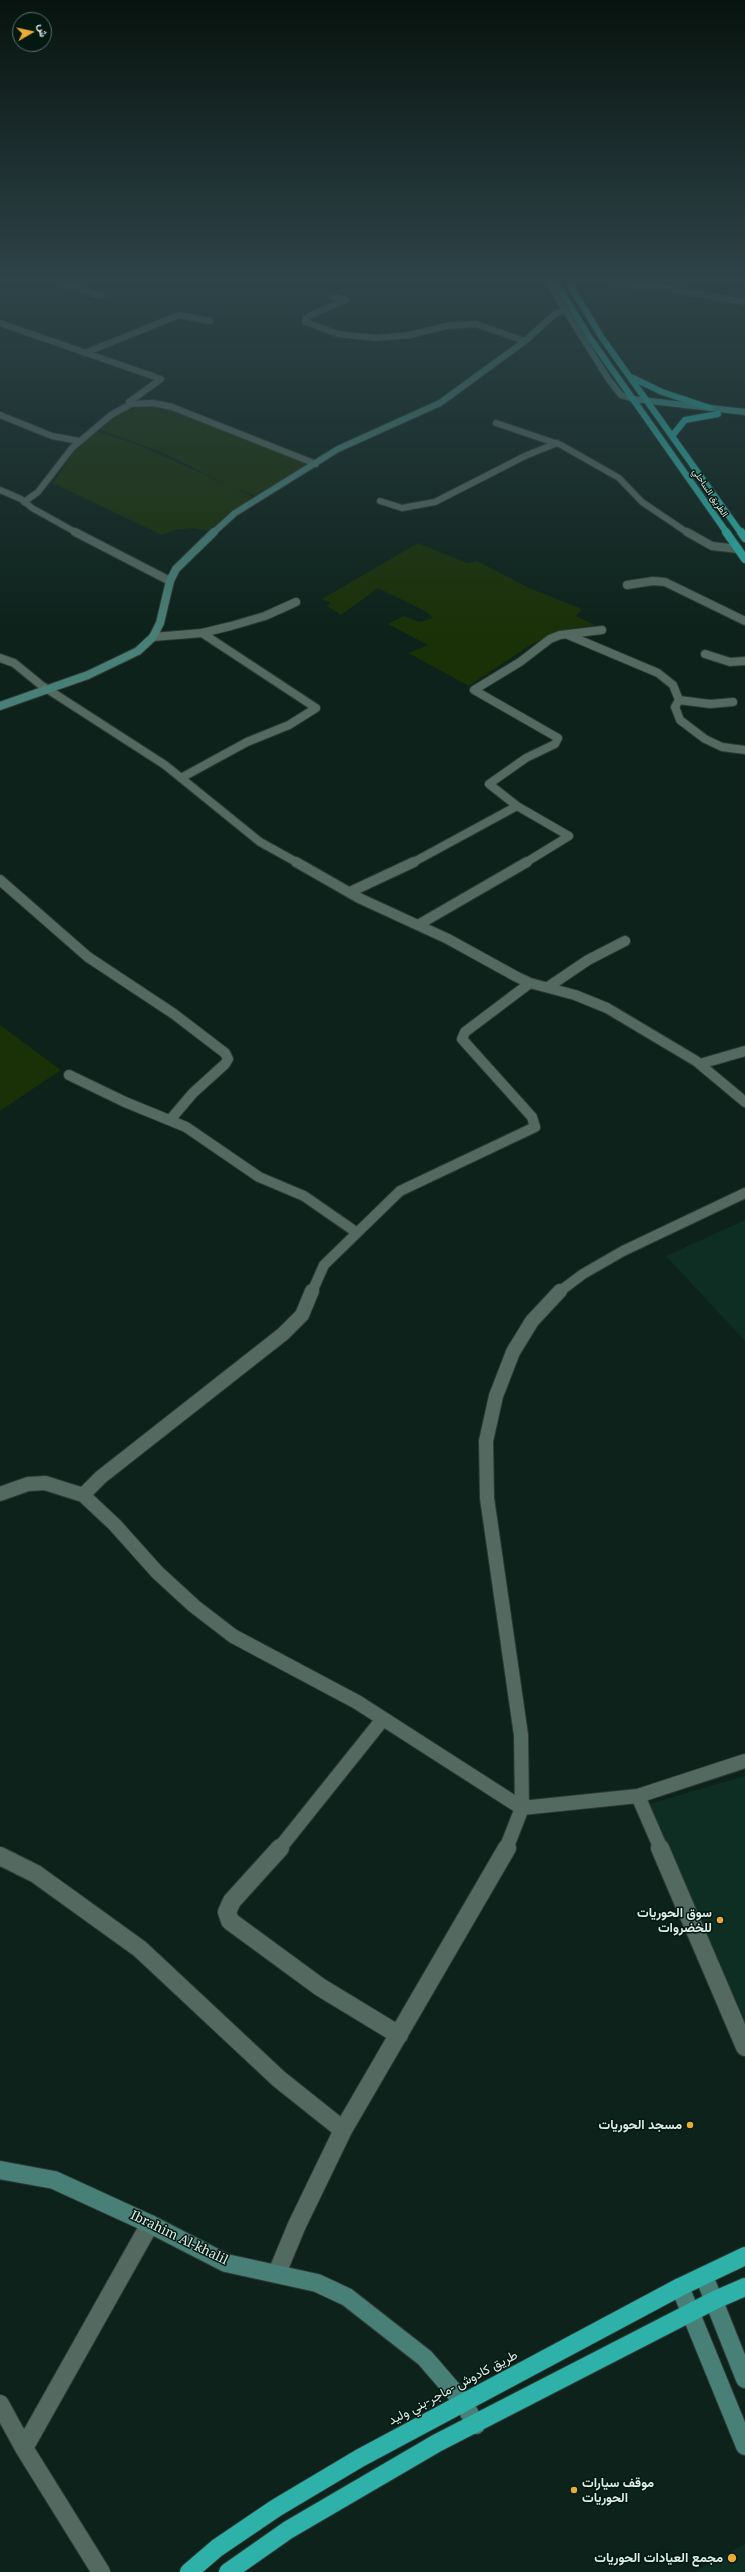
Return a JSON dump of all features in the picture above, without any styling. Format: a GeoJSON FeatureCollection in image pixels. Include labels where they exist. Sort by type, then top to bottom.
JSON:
{"type":"FeatureCollection","features":[{"type":"Feature","properties":{"kind":"highway","name":"الطريق الساحلي"},"geometry":{"type":"LineString","coordinates":[[632,398],[745,559]]}},
{"type":"Feature","properties":{"kind":"highway","name":"الطريق الساحلي"},"geometry":{"type":"LineString","coordinates":[[646,398],[745,538]]}},
{"type":"Feature","properties":{"kind":"highway"},"geometry":{"type":"LineString","coordinates":[[680,398],[710,408]]}},
{"type":"Feature","properties":{"kind":"highway"},"geometry":{"type":"LineString","coordinates":[[672,436],[685,420],[718,414]]}},
{"type":"Feature","properties":{"kind":"highway","name":"طريق كادوش -ماجر-بني وليد"},"geometry":{"type":"LineString","coordinates":[[190,2572],[217,2548],[276,2508],[463,2402],[680,2287],[745,2256]]}},
{"type":"Feature","properties":{"kind":"highway"},"geometry":{"type":"LineString","coordinates":[[228,2572],[295,2526],[437,2443],[476,2425],[715,2300],[745,2287]]}},
{"type":"Feature","properties":{"kind":"main road"},"geometry":{"type":"LineString","coordinates":[[635,402],[649,402],[745,412]]}},
{"type":"Feature","properties":{"kind":"main road"},"geometry":{"type":"LineString","coordinates":[[649,402],[718,414],[745,417]]}},
{"type":"Feature","properties":{"kind":"street"},"geometry":{"type":"LineString","coordinates":[[131,404],[129,402],[134,398]]}},
{"type":"Feature","properties":{"kind":"street"},"geometry":{"type":"LineString","coordinates":[[0,706],[109,666],[138,652],[153,637],[160,623],[170,581],[187,556],[235,512],[316,464],[338,449],[440,403],[447,398]]}},
{"type":"Feature","properties":{"kind":"street"},"geometry":{"type":"LineString","coordinates":[[627,398],[635,402]]}},
{"type":"Feature","properties":{"kind":"street"},"geometry":{"type":"LineString","coordinates":[[24,502],[38,492],[79,441],[111,415],[131,404],[153,403],[172,407],[316,464]]}},
{"type":"Feature","properties":{"kind":"street"},"geometry":{"type":"LineString","coordinates":[[0,415],[52,436],[79,441]]}},
{"type":"Feature","properties":{"kind":"street"},"geometry":{"type":"LineString","coordinates":[[496,424],[557,444],[619,478],[642,502],[669,522],[712,546],[738,549]]}},
{"type":"Feature","properties":{"kind":"street"},"geometry":{"type":"LineString","coordinates":[[380,501],[402,508],[435,502],[525,456],[557,444]]}},
{"type":"Feature","properties":{"kind":"street"},"geometry":{"type":"LineString","coordinates":[[0,490],[116,554],[170,581]]}},
{"type":"Feature","properties":{"kind":"street"},"geometry":{"type":"LineString","coordinates":[[627,585],[653,581],[665,582],[745,621]]}},
{"type":"Feature","properties":{"kind":"street"},"geometry":{"type":"LineString","coordinates":[[153,637],[202,633],[265,616],[296,602]]}},
{"type":"Feature","properties":{"kind":"street"},"geometry":{"type":"LineString","coordinates":[[418,925],[569,838],[569,836],[517,806],[489,784],[526,758],[555,744],[558,738],[474,690],[520,662],[550,638],[566,634],[602,630]]}},
{"type":"Feature","properties":{"kind":"street"},"geometry":{"type":"LineString","coordinates":[[181,778],[248,742],[289,725],[316,708],[202,633]]}},
{"type":"Feature","properties":{"kind":"street"},"geometry":{"type":"LineString","coordinates":[[566,634],[658,672],[673,685],[678,700],[676,714],[689,728],[722,747],[745,750]]}},
{"type":"Feature","properties":{"kind":"street"},"geometry":{"type":"LineString","coordinates":[[705,654],[730,662],[745,661]]}},
{"type":"Feature","properties":{"kind":"street"},"geometry":{"type":"LineString","coordinates":[[0,658],[14,663],[49,689],[166,765],[260,842],[350,892],[418,925],[530,983],[548,987],[607,1008],[700,1064],[745,1102]]}},
{"type":"Feature","properties":{"kind":"street"},"geometry":{"type":"LineString","coordinates":[[678,700],[710,704],[733,702]]}},
{"type":"Feature","properties":{"kind":"street"},"geometry":{"type":"LineString","coordinates":[[350,892],[417,861],[517,806]]}},
{"type":"Feature","properties":{"kind":"street"},"geometry":{"type":"LineString","coordinates":[[0,880],[88,957],[174,1014],[225,1053],[228,1059],[225,1064],[193,1093],[170,1120]]}},
{"type":"Feature","properties":{"kind":"street"},"geometry":{"type":"LineString","coordinates":[[548,987],[582,964],[625,941]]}},
{"type":"Feature","properties":{"kind":"street"},"geometry":{"type":"LineString","coordinates":[[83,1495],[101,1477],[219,1387],[294,1323],[302,1315],[324,1265],[356,1232],[400,1191],[535,1127],[532,1117],[462,1039],[465,1032],[530,983]]}},
{"type":"Feature","properties":{"kind":"street"},"geometry":{"type":"LineString","coordinates":[[700,1064],[745,1051]]}},
{"type":"Feature","properties":{"kind":"street"},"geometry":{"type":"LineString","coordinates":[[69,1074],[124,1102],[186,1127],[259,1177],[304,1196],[356,1232]]}},
{"type":"Feature","properties":{"kind":"street"},"geometry":{"type":"LineString","coordinates":[[277,2273],[297,2225],[343,2130],[503,1858],[522,1808],[521,1735],[487,1498],[486,1441],[496,1396],[514,1352],[532,1321],[554,1296],[583,1274],[623,1251],[745,1193]]}},
{"type":"Feature","properties":{"kind":"street"},"geometry":{"type":"LineString","coordinates":[[0,1494],[28,1484],[45,1484],[83,1495],[115,1524],[158,1572],[194,1606],[233,1636],[357,1702],[522,1808],[638,1796],[745,1761]]}},
{"type":"Feature","properties":{"kind":"street"},"geometry":{"type":"LineString","coordinates":[[383,1719],[284,1844],[232,1901],[227,1912],[230,1921],[264,1947],[320,1987],[399,2035]]}},
{"type":"Feature","properties":{"kind":"street"},"geometry":{"type":"LineString","coordinates":[[638,1796],[745,2047]]}},
{"type":"Feature","properties":{"kind":"street"},"geometry":{"type":"LineString","coordinates":[[0,1856],[36,1874],[140,1949],[279,2079],[343,2130]]}},
{"type":"Feature","properties":{"kind":"street","name":"Ibrahim Al-khalil"},"geometry":{"type":"LineString","coordinates":[[0,2170],[54,2180],[150,2224],[226,2264],[277,2273],[317,2283],[348,2297],[425,2358],[463,2402],[476,2425]]}},
{"type":"Feature","properties":{"kind":"street"},"geometry":{"type":"LineString","coordinates":[[24,2448],[150,2224]]}},
{"type":"Feature","properties":{"kind":"street"},"geometry":{"type":"LineString","coordinates":[[704,2276],[715,2300],[745,2379]]}},
{"type":"Feature","properties":{"kind":"street"},"geometry":{"type":"LineString","coordinates":[[680,2287],[745,2446]]}},
{"type":"Feature","properties":{"kind":"street"},"geometry":{"type":"LineString","coordinates":[[0,2404],[24,2448],[101,2572]]}},
{"type":"Feature","properties":{"kind":"shaded area"},"geometry":{"type":"Polygon","coordinates":[[[745,1220],[745,1341],[666,1256],[745,1220]]]}},
{"type":"Feature","properties":{"kind":"shaded area","name":"سوق الحوريات للخضروات"},"geometry":{"type":"Polygon","coordinates":[[[745,1776],[745,2035],[646,1805],[745,1776]]]}},
{"type":"Feature","properties":{"kind":"shaded area","name":"مجمع العيادات الحوريات"},"geometry":{"type":"Polygon","coordinates":[[[745,2544],[745,2572],[694,2572],[745,2544]]]}},
{"type":"Feature","properties":{"kind":"green space"},"geometry":{"type":"Polygon","coordinates":[[[142,406],[160,407],[196,418],[311,465],[256,496],[235,488],[253,497],[211,531],[191,528],[175,530],[162,535],[53,483],[77,448],[96,431],[136,444],[230,486],[164,453],[98,429],[126,411],[142,406]]]}},
{"type":"Feature","properties":{"kind":"green space"},"geometry":{"type":"Polygon","coordinates":[[[418,543],[467,563],[477,561],[529,588],[582,609],[576,616],[595,625],[558,631],[529,646],[469,686],[408,653],[428,645],[388,624],[404,616],[419,622],[433,618],[425,611],[378,588],[341,615],[327,606],[331,603],[322,599],[418,543]]]}},
{"type":"Feature","properties":{"kind":"green space"},"geometry":{"type":"Polygon","coordinates":[[[0,1025],[61,1070],[0,1111],[0,1025]]]}},
{"type":"Feature","properties":{"kind":"place","name":"سوق الحوريات للخضروات"},"geometry":{"type":"Point","coordinates":[720,1920]}},
{"type":"Feature","properties":{"kind":"place","name":"مسجد الحوريات"},"geometry":{"type":"Point","coordinates":[690,2125]}},
{"type":"Feature","properties":{"kind":"place","name":"موقف سيارات الحوريات"},"geometry":{"type":"Point","coordinates":[574,2490]}},
{"type":"Feature","properties":{"kind":"place","name":"مجمع العيادات الحوريات"},"geometry":{"type":"Point","coordinates":[732,2558]}}]}
